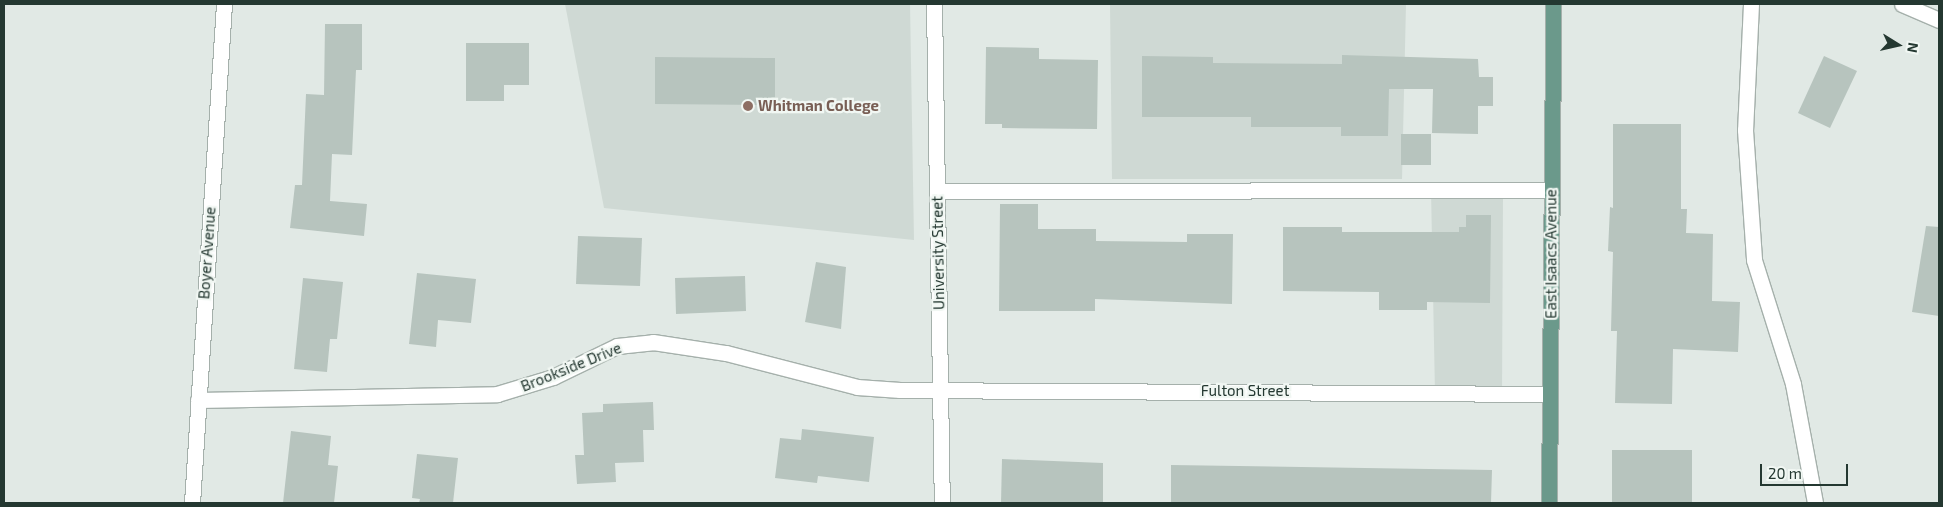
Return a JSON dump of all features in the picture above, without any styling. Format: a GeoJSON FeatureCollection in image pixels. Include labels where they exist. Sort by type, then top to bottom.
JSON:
{"type":"FeatureCollection","features":[{"type":"Feature","properties":{"kind":"main road","name":"East Isaacs Avenue"},"geometry":{"type":"LineString","coordinates":[[1549,503],[1553,4]]}},
{"type":"Feature","properties":{"kind":"street","name":"Boyer Avenue"},"geometry":{"type":"LineString","coordinates":[[192,503],[224,4]]}},
{"type":"Feature","properties":{"kind":"street","name":"University Street"},"geometry":{"type":"LineString","coordinates":[[934,4],[942,503]]}},
{"type":"Feature","properties":{"kind":"street"},"geometry":{"type":"LineString","coordinates":[[1751,4],[1745,130],[1754,260],[1793,384],[1815,503]]}},
{"type":"Feature","properties":{"kind":"street"},"geometry":{"type":"LineString","coordinates":[[1902,4],[1939,20]]}},
{"type":"Feature","properties":{"kind":"street"},"geometry":{"type":"LineString","coordinates":[[938,191],[1552,190]]}},
{"type":"Feature","properties":{"kind":"street","name":"Brookside Drive"},"geometry":{"type":"LineString","coordinates":[[198,400],[497,394],[553,377],[617,346],[653,342],[726,353],[857,387],[940,388]]}},
{"type":"Feature","properties":{"kind":"street","name":"Fulton Street"},"geometry":{"type":"LineString","coordinates":[[940,388],[1550,394]]}},
{"type":"Feature","properties":{"kind":"shaded area","name":"Whitman College"},"geometry":{"type":"Polygon","coordinates":[[[565,4],[910,4],[914,240],[604,208],[565,4]]]}},
{"type":"Feature","properties":{"kind":"shaded area"},"geometry":{"type":"Polygon","coordinates":[[[1110,4],[1406,4],[1402,179],[1112,179],[1110,4]]]}},
{"type":"Feature","properties":{"kind":"shaded area"},"geometry":{"type":"Polygon","coordinates":[[[1431,190],[1503,196],[1502,395],[1435,393],[1431,190]]]}},
{"type":"Feature","properties":{"kind":"building"},"geometry":{"type":"Polygon","coordinates":[[[325,24],[362,24],[362,70],[356,70],[352,155],[332,154],[330,201],[367,204],[364,236],[290,228],[295,185],[302,185],[306,94],[324,95],[325,24]]]}},
{"type":"Feature","properties":{"kind":"building"},"geometry":{"type":"Polygon","coordinates":[[[466,43],[529,43],[529,85],[504,85],[504,101],[466,101],[466,43]]]}},
{"type":"Feature","properties":{"kind":"building"},"geometry":{"type":"Polygon","coordinates":[[[986,47],[1039,48],[1039,59],[1098,60],[1097,129],[1002,128],[1002,124],[985,124],[986,47]]]}},
{"type":"Feature","properties":{"kind":"building"},"geometry":{"type":"Polygon","coordinates":[[[1342,55],[1478,59],[1479,77],[1493,77],[1493,106],[1478,106],[1478,134],[1432,133],[1433,89],[1389,89],[1388,136],[1341,136],[1341,127],[1251,127],[1251,117],[1142,117],[1142,56],[1213,57],[1213,63],[1342,64],[1342,55]]]}},
{"type":"Feature","properties":{"kind":"building"},"geometry":{"type":"Polygon","coordinates":[[[1824,56],[1857,71],[1830,128],[1798,113],[1824,56]]]}},
{"type":"Feature","properties":{"kind":"building"},"geometry":{"type":"Polygon","coordinates":[[[655,57],[775,58],[775,105],[655,104],[655,57]]]}},
{"type":"Feature","properties":{"kind":"building"},"geometry":{"type":"Polygon","coordinates":[[[1613,124],[1681,124],[1681,209],[1687,209],[1686,233],[1713,234],[1712,301],[1740,302],[1738,352],[1673,349],[1672,404],[1615,403],[1617,331],[1611,331],[1613,252],[1608,251],[1610,207],[1613,208],[1613,124]]]}},
{"type":"Feature","properties":{"kind":"building"},"geometry":{"type":"Polygon","coordinates":[[[1401,134],[1431,134],[1431,165],[1401,165],[1401,134]]]}},
{"type":"Feature","properties":{"kind":"building"},"geometry":{"type":"Polygon","coordinates":[[[1000,204],[1038,204],[1038,229],[1096,229],[1096,241],[1187,242],[1187,234],[1233,234],[1232,304],[1095,299],[1095,311],[999,311],[1000,204]]]}},
{"type":"Feature","properties":{"kind":"building"},"geometry":{"type":"Polygon","coordinates":[[[1466,215],[1491,215],[1490,303],[1427,302],[1427,310],[1379,310],[1379,292],[1283,291],[1283,227],[1342,227],[1342,232],[1459,232],[1459,227],[1466,227],[1466,215]]]}},
{"type":"Feature","properties":{"kind":"building"},"geometry":{"type":"Polygon","coordinates":[[[1926,226],[1939,227],[1939,316],[1912,312],[1926,226]]]}},
{"type":"Feature","properties":{"kind":"building"},"geometry":{"type":"Polygon","coordinates":[[[578,236],[642,238],[640,286],[576,284],[578,236]]]}},
{"type":"Feature","properties":{"kind":"building"},"geometry":{"type":"Polygon","coordinates":[[[816,262],[846,267],[841,329],[805,322],[816,262]]]}},
{"type":"Feature","properties":{"kind":"building"},"geometry":{"type":"Polygon","coordinates":[[[417,273],[476,279],[471,323],[438,320],[436,347],[409,344],[417,273]]]}},
{"type":"Feature","properties":{"kind":"building"},"geometry":{"type":"Polygon","coordinates":[[[745,276],[746,311],[676,314],[675,278],[745,276]]]}},
{"type":"Feature","properties":{"kind":"building"},"geometry":{"type":"Polygon","coordinates":[[[303,278],[343,282],[337,339],[330,339],[327,372],[294,369],[303,278]]]}},
{"type":"Feature","properties":{"kind":"building"},"geometry":{"type":"Polygon","coordinates":[[[653,402],[654,430],[643,430],[644,462],[615,463],[616,482],[577,484],[575,455],[584,455],[582,413],[603,412],[603,404],[653,402]]]}},
{"type":"Feature","properties":{"kind":"building"},"geometry":{"type":"Polygon","coordinates":[[[802,429],[874,437],[869,482],[818,476],[817,483],[775,478],[780,438],[801,440],[802,429]]]}},
{"type":"Feature","properties":{"kind":"building"},"geometry":{"type":"Polygon","coordinates":[[[291,431],[331,436],[328,465],[338,466],[334,503],[283,503],[291,431]]]}},
{"type":"Feature","properties":{"kind":"building"},"geometry":{"type":"Polygon","coordinates":[[[1612,450],[1692,450],[1692,502],[1612,502],[1612,450]]]}},
{"type":"Feature","properties":{"kind":"building"},"geometry":{"type":"Polygon","coordinates":[[[417,454],[458,458],[453,503],[419,503],[420,499],[412,498],[417,454]]]}},
{"type":"Feature","properties":{"kind":"building"},"geometry":{"type":"Polygon","coordinates":[[[1002,459],[1103,463],[1103,503],[1001,503],[1002,459]]]}},
{"type":"Feature","properties":{"kind":"building"},"geometry":{"type":"Polygon","coordinates":[[[1171,465],[1492,470],[1491,503],[1171,503],[1171,465]]]}},
{"type":"Feature","properties":{"kind":"place","name":"Whitman College"},"geometry":{"type":"Point","coordinates":[748,106]}}]}
